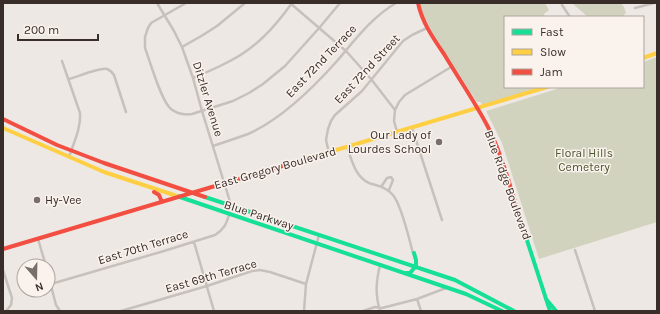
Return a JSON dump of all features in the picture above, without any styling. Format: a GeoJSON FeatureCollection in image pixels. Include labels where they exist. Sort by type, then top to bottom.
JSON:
{"type":"FeatureCollection","features":[{"type":"Feature","properties":{"kind":"main road","name":"Blue Ridge Boulevard"},"geometry":{"type":"LineString","coordinates":[[418,3],[427,28],[477,108],[497,148],[550,311]]}},
{"type":"Feature","properties":{"kind":"main road"},"geometry":{"type":"LineString","coordinates":[[644,58],[657,53]]}},
{"type":"Feature","properties":{"kind":"main road","name":"East Gregory Boulevard"},"geometry":{"type":"LineString","coordinates":[[3,249],[545,88]]}},
{"type":"Feature","properties":{"kind":"main road","name":"Blue Parkway"},"geometry":{"type":"LineString","coordinates":[[3,119],[71,151],[104,163],[320,236],[423,268],[455,280],[514,311]]}},
{"type":"Feature","properties":{"kind":"main road","name":"Blue Parkway"},"geometry":{"type":"LineString","coordinates":[[3,128],[104,172],[466,294],[502,311]]}},
{"type":"Feature","properties":{"kind":"main road"},"geometry":{"type":"LineString","coordinates":[[136,183],[141,187],[158,194],[162,202]]}},
{"type":"Feature","properties":{"kind":"main road"},"geometry":{"type":"LineString","coordinates":[[301,238],[320,236]]}},
{"type":"Feature","properties":{"kind":"main road"},"geometry":{"type":"LineString","coordinates":[[410,264],[413,260],[413,254]]}},
{"type":"Feature","properties":{"kind":"main road"},"geometry":{"type":"LineString","coordinates":[[403,273],[410,273],[416,266],[416,260],[413,254]]}},
{"type":"Feature","properties":{"kind":"main road"},"geometry":{"type":"LineString","coordinates":[[417,277],[418,273],[423,268]]}},
{"type":"Feature","properties":{"kind":"main road"},"geometry":{"type":"LineString","coordinates":[[546,300],[556,311]]}},
{"type":"Feature","properties":{"kind":"street","name":"Ditzler Avenue"},"geometry":{"type":"LineString","coordinates":[[157,3],[182,47],[193,78],[231,205]]}},
{"type":"Feature","properties":{"kind":"street"},"geometry":{"type":"LineString","coordinates":[[186,3],[151,24],[146,32],[144,42],[164,100],[171,109],[181,114],[192,114],[233,101],[263,84],[285,66],[340,3]]}},
{"type":"Feature","properties":{"kind":"street"},"geometry":{"type":"LineString","coordinates":[[182,47],[217,26],[245,3]]}},
{"type":"Feature","properties":{"kind":"street"},"geometry":{"type":"LineString","coordinates":[[193,78],[226,63],[261,40],[271,30],[292,3],[346,51],[371,79],[395,110]]}},
{"type":"Feature","properties":{"kind":"street","name":"East 72nd Terrace"},"geometry":{"type":"LineString","coordinates":[[213,146],[248,134],[264,125],[294,103],[316,83],[370,23],[382,12],[396,3]]}},
{"type":"Feature","properties":{"kind":"street"},"geometry":{"type":"LineString","coordinates":[[635,8],[654,3]]}},
{"type":"Feature","properties":{"kind":"street"},"geometry":{"type":"LineString","coordinates":[[562,5],[569,16]]}},
{"type":"Feature","properties":{"kind":"street","name":"East 72nd Street"},"geometry":{"type":"LineString","coordinates":[[329,153],[326,140],[328,129],[335,115],[362,91],[403,41],[427,28]]}},
{"type":"Feature","properties":{"kind":"street"},"geometry":{"type":"LineString","coordinates":[[62,61],[80,112],[79,126],[69,157]]}},
{"type":"Feature","properties":{"kind":"street"},"geometry":{"type":"LineString","coordinates":[[397,132],[394,121],[395,110],[399,102],[405,95],[451,67]]}},
{"type":"Feature","properties":{"kind":"street"},"geometry":{"type":"LineString","coordinates":[[69,80],[106,68],[114,75],[126,112]]}},
{"type":"Feature","properties":{"kind":"street"},"geometry":{"type":"LineString","coordinates":[[412,128],[442,220]]}},
{"type":"Feature","properties":{"kind":"street"},"geometry":{"type":"LineString","coordinates":[[347,147],[356,170],[361,177],[368,182],[389,190],[395,197],[413,254]]}},
{"type":"Feature","properties":{"kind":"street"},"geometry":{"type":"LineString","coordinates":[[382,187],[387,178],[391,177],[393,180],[389,190]]}},
{"type":"Feature","properties":{"kind":"street","name":"East 70th Terrace"},"geometry":{"type":"LineString","coordinates":[[56,283],[215,235],[221,230],[229,214]]}},
{"type":"Feature","properties":{"kind":"street"},"geometry":{"type":"LineString","coordinates":[[304,311],[306,284],[320,236]]}},
{"type":"Feature","properties":{"kind":"street"},"geometry":{"type":"LineString","coordinates":[[38,239],[44,258]]}},
{"type":"Feature","properties":{"kind":"street"},"geometry":{"type":"LineString","coordinates":[[194,242],[214,311]]}},
{"type":"Feature","properties":{"kind":"street"},"geometry":{"type":"LineString","coordinates":[[575,250],[595,311]]}},
{"type":"Feature","properties":{"kind":"street"},"geometry":{"type":"LineString","coordinates":[[380,265],[376,287],[380,309]]}},
{"type":"Feature","properties":{"kind":"street"},"geometry":{"type":"LineString","coordinates":[[3,270],[12,298],[11,305],[7,310]]}},
{"type":"Feature","properties":{"kind":"street","name":"East 69th Terrace"},"geometry":{"type":"LineString","coordinates":[[121,311],[207,286],[252,271],[260,270],[270,272],[306,284]]}},
{"type":"Feature","properties":{"kind":"street"},"geometry":{"type":"LineString","coordinates":[[363,311],[375,307],[380,309],[417,299],[446,288]]}},
{"type":"Feature","properties":{"kind":"street"},"geometry":{"type":"LineString","coordinates":[[54,298],[59,310]]}},
{"type":"Feature","properties":{"kind":"street"},"geometry":{"type":"LineString","coordinates":[[417,299],[421,311]]}},
{"type":"Feature","properties":{"kind":"green space"},"geometry":{"type":"Polygon","coordinates":[[[420,3],[545,3],[549,10],[544,14],[545,16],[504,16],[504,88],[537,88],[483,105],[480,102],[477,102],[432,32],[421,9],[420,3]]]}},
{"type":"Feature","properties":{"kind":"green space"},"geometry":{"type":"Polygon","coordinates":[[[621,3],[626,13],[623,16],[587,16],[573,4],[621,3]]]}},
{"type":"Feature","properties":{"kind":"green space","name":"Floral Hills Cemetery"},"geometry":{"type":"Polygon","coordinates":[[[657,57],[657,222],[539,259],[502,143],[486,111],[560,88],[644,88],[644,62],[657,57]]]}},
{"type":"Feature","properties":{"kind":"traffic: fast"},"geometry":{"type":"LineString","coordinates":[[177,196],[466,294],[502,311]]}},
{"type":"Feature","properties":{"kind":"traffic: fast"},"geometry":{"type":"LineString","coordinates":[[205,197],[455,280],[514,311]]}},
{"type":"Feature","properties":{"kind":"traffic: fast"},"geometry":{"type":"LineString","coordinates":[[522,225],[550,311]]}},
{"type":"Feature","properties":{"kind":"traffic: fast"},"geometry":{"type":"LineString","coordinates":[[406,273],[410,273],[416,266],[414,253]]}},
{"type":"Feature","properties":{"kind":"traffic: fast"},"geometry":{"type":"LineString","coordinates":[[546,299],[556,311]]}},
{"type":"Feature","properties":{"kind":"traffic: slow"},"geometry":{"type":"LineString","coordinates":[[644,58],[657,53]]}},
{"type":"Feature","properties":{"kind":"traffic: slow"},"geometry":{"type":"LineString","coordinates":[[306,159],[544,88]]}},
{"type":"Feature","properties":{"kind":"traffic: slow"},"geometry":{"type":"LineString","coordinates":[[3,128],[104,172],[177,196]]}},
{"type":"Feature","properties":{"kind":"traffic: jam"},"geometry":{"type":"LineString","coordinates":[[418,3],[428,30],[488,127],[503,163],[522,225]]}},
{"type":"Feature","properties":{"kind":"traffic: jam"},"geometry":{"type":"LineString","coordinates":[[3,119],[57,145],[104,163],[205,197]]}},
{"type":"Feature","properties":{"kind":"traffic: jam"},"geometry":{"type":"LineString","coordinates":[[3,249],[306,159]]}},
{"type":"Feature","properties":{"kind":"traffic: jam"},"geometry":{"type":"LineString","coordinates":[[154,192],[159,195],[162,202]]}},
{"type":"Feature","properties":{"kind":"place","name":"Our Lady of Lourdes School"},"geometry":{"type":"Point","coordinates":[439,142]}},
{"type":"Feature","properties":{"kind":"place","name":"Hy-Vee"},"geometry":{"type":"Point","coordinates":[37,200]}}]}
